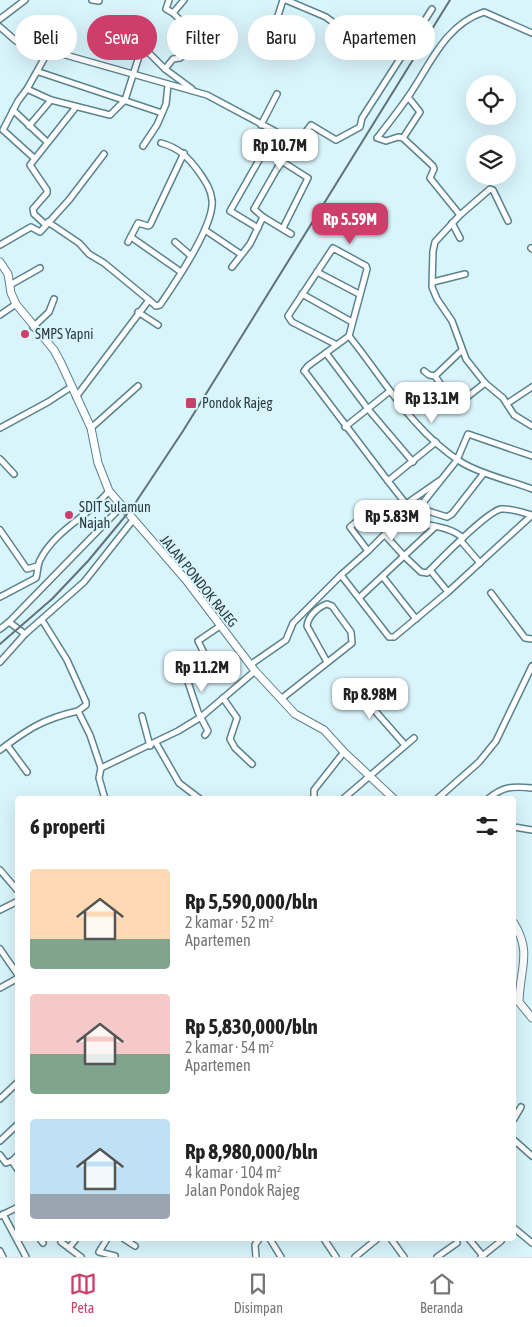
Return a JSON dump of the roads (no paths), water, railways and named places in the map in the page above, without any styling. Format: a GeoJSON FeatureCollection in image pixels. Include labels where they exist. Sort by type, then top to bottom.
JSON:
{"type":"FeatureCollection","features":[{"type":"Feature","properties":{"kind":"main road","name":"JALAN PONDOK RAJEG"},"geometry":{"type":"LineString","coordinates":[[0,262],[8,274],[16,304],[33,327],[54,350],[91,428],[98,463],[109,491],[186,580],[253,668],[280,699],[295,714],[324,730],[370,778],[391,796]]}},
{"type":"Feature","properties":{"kind":"main road"},"geometry":{"type":"LineString","coordinates":[[516,925],[527,934],[531,942],[532,958],[516,1004],[532,1018]]}},
{"type":"Feature","properties":{"kind":"street"},"geometry":{"type":"LineString","coordinates":[[15,40],[0,27],[1,19],[25,0]]}},
{"type":"Feature","properties":{"kind":"street"},"geometry":{"type":"LineString","coordinates":[[92,0],[100,1]]}},
{"type":"Feature","properties":{"kind":"street"},"geometry":{"type":"LineString","coordinates":[[166,69],[173,59],[184,56],[191,48],[186,41],[187,27],[173,13],[166,9],[169,0]]}},
{"type":"Feature","properties":{"kind":"street"},"geometry":{"type":"LineString","coordinates":[[173,13],[184,0]]}},
{"type":"Feature","properties":{"kind":"street"},"geometry":{"type":"LineString","coordinates":[[279,15],[285,0],[325,17]]}},
{"type":"Feature","properties":{"kind":"street"},"geometry":{"type":"LineString","coordinates":[[297,143],[310,124],[338,140],[360,127],[362,118],[432,9]]}},
{"type":"Feature","properties":{"kind":"street"},"geometry":{"type":"LineString","coordinates":[[460,215],[430,178],[434,169],[433,166],[403,138],[398,137],[386,141],[377,138],[408,97],[445,38],[453,30],[478,14],[490,14],[532,33]]}},
{"type":"Feature","properties":{"kind":"street"},"geometry":{"type":"LineString","coordinates":[[77,58],[207,95],[312,152]]}},
{"type":"Feature","properties":{"kind":"street"},"geometry":{"type":"LineString","coordinates":[[34,158],[3,130],[44,60]]}},
{"type":"Feature","properties":{"kind":"street"},"geometry":{"type":"LineString","coordinates":[[27,89],[51,100],[108,116],[125,100],[138,60]]}},
{"type":"Feature","properties":{"kind":"street"},"geometry":{"type":"LineString","coordinates":[[156,60],[196,92]]}},
{"type":"Feature","properties":{"kind":"street"},"geometry":{"type":"LineString","coordinates":[[39,72],[162,113]]}},
{"type":"Feature","properties":{"kind":"street"},"geometry":{"type":"LineString","coordinates":[[143,146],[154,132],[166,104],[168,85]]}},
{"type":"Feature","properties":{"kind":"street"},"geometry":{"type":"LineString","coordinates":[[261,125],[277,94]]}},
{"type":"Feature","properties":{"kind":"street"},"geometry":{"type":"LineString","coordinates":[[403,138],[420,112],[408,97]]}},
{"type":"Feature","properties":{"kind":"street"},"geometry":{"type":"LineString","coordinates":[[29,126],[51,100]]}},
{"type":"Feature","properties":{"kind":"street"},"geometry":{"type":"LineString","coordinates":[[76,107],[34,158],[30,166],[47,191],[33,212],[79,243],[89,254],[104,263],[156,306],[160,305],[182,272],[205,230],[212,212],[211,193],[184,153],[161,143]]}},
{"type":"Feature","properties":{"kind":"street"},"geometry":{"type":"LineString","coordinates":[[14,110],[47,142]]}},
{"type":"Feature","properties":{"kind":"street"},"geometry":{"type":"LineString","coordinates":[[258,228],[230,211],[275,132]]}},
{"type":"Feature","properties":{"kind":"street"},"geometry":{"type":"LineString","coordinates":[[264,150],[308,178],[283,228]]}},
{"type":"Feature","properties":{"kind":"street"},"geometry":{"type":"LineString","coordinates":[[182,272],[129,240],[138,222],[150,225],[184,153]]}},
{"type":"Feature","properties":{"kind":"street"},"geometry":{"type":"LineString","coordinates":[[0,245],[30,227],[38,232],[69,200],[104,154]]}},
{"type":"Feature","properties":{"kind":"street"},"geometry":{"type":"LineString","coordinates":[[282,160],[254,209],[263,217],[291,234]]}},
{"type":"Feature","properties":{"kind":"street"},"geometry":{"type":"LineString","coordinates":[[508,221],[491,189],[460,215],[438,238],[432,251],[432,282],[434,294],[459,335],[462,351],[485,382],[508,404],[514,414],[532,426]]}},
{"type":"Feature","properties":{"kind":"street"},"geometry":{"type":"LineString","coordinates":[[232,267],[250,244],[263,217]]}},
{"type":"Feature","properties":{"kind":"street"},"geometry":{"type":"LineString","coordinates":[[452,223],[460,238]]}},
{"type":"Feature","properties":{"kind":"street"},"geometry":{"type":"LineString","coordinates":[[205,230],[239,253]]}},
{"type":"Feature","properties":{"kind":"street"},"geometry":{"type":"LineString","coordinates":[[175,242],[190,255]]}},
{"type":"Feature","properties":{"kind":"street"},"geometry":{"type":"LineString","coordinates":[[337,344],[290,320],[289,314],[329,252],[335,248],[367,268],[349,336],[304,370],[345,428],[406,504],[418,509],[450,516],[484,472]]}},
{"type":"Feature","properties":{"kind":"street"},"geometry":{"type":"LineString","coordinates":[[10,285],[40,268]]}},
{"type":"Feature","properties":{"kind":"street"},"geometry":{"type":"LineString","coordinates":[[317,272],[359,294]]}},
{"type":"Feature","properties":{"kind":"street"},"geometry":{"type":"LineString","coordinates":[[432,282],[465,274]]}},
{"type":"Feature","properties":{"kind":"street"},"geometry":{"type":"LineString","coordinates":[[302,294],[352,322]]}},
{"type":"Feature","properties":{"kind":"street"},"geometry":{"type":"LineString","coordinates":[[33,327],[49,312],[54,299]]}},
{"type":"Feature","properties":{"kind":"street"},"geometry":{"type":"LineString","coordinates":[[76,397],[138,312],[149,300]]}},
{"type":"Feature","properties":{"kind":"street"},"geometry":{"type":"LineString","coordinates":[[0,315],[16,304]]}},
{"type":"Feature","properties":{"kind":"street"},"geometry":{"type":"LineString","coordinates":[[138,312],[158,325]]}},
{"type":"Feature","properties":{"kind":"street"},"geometry":{"type":"LineString","coordinates":[[349,336],[390,391],[436,442],[458,460],[484,472],[532,489]]}},
{"type":"Feature","properties":{"kind":"street"},"geometry":{"type":"LineString","coordinates":[[435,376],[462,351]]}},
{"type":"Feature","properties":{"kind":"street"},"geometry":{"type":"LineString","coordinates":[[326,353],[368,410],[412,462]]}},
{"type":"Feature","properties":{"kind":"street"},"geometry":{"type":"LineString","coordinates":[[424,370],[429,375],[435,376],[448,396]]}},
{"type":"Feature","properties":{"kind":"street"},"geometry":{"type":"LineString","coordinates":[[462,401],[485,382]]}},
{"type":"Feature","properties":{"kind":"street"},"geometry":{"type":"LineString","coordinates":[[91,428],[138,386]]}},
{"type":"Feature","properties":{"kind":"street"},"geometry":{"type":"LineString","coordinates":[[0,428],[71,387]]}},
{"type":"Feature","properties":{"kind":"street"},"geometry":{"type":"LineString","coordinates":[[508,404],[532,387]]}},
{"type":"Feature","properties":{"kind":"street"},"geometry":{"type":"LineString","coordinates":[[345,428],[390,391]]}},
{"type":"Feature","properties":{"kind":"street"},"geometry":{"type":"LineString","coordinates":[[418,509],[458,460],[466,436],[470,433],[532,456]]}},
{"type":"Feature","properties":{"kind":"street"},"geometry":{"type":"LineString","coordinates":[[388,481],[436,442]]}},
{"type":"Feature","properties":{"kind":"street"},"geometry":{"type":"LineString","coordinates":[[0,459],[14,474]]}},
{"type":"Feature","properties":{"kind":"street"},"geometry":{"type":"LineString","coordinates":[[406,504],[439,481]]}},
{"type":"Feature","properties":{"kind":"street"},"geometry":{"type":"LineString","coordinates":[[0,596],[36,578],[37,566],[57,536],[97,505],[109,491]]}},
{"type":"Feature","properties":{"kind":"street"},"geometry":{"type":"LineString","coordinates":[[368,551],[350,527],[378,504],[419,524],[448,528],[462,539],[480,563]]}},
{"type":"Feature","properties":{"kind":"street"},"geometry":{"type":"LineString","coordinates":[[0,629],[121,507]]}},
{"type":"Feature","properties":{"kind":"street"},"geometry":{"type":"LineString","coordinates":[[385,535],[404,556],[425,574],[462,539],[499,510],[508,509],[532,515]]}},
{"type":"Feature","properties":{"kind":"street"},"geometry":{"type":"LineString","coordinates":[[341,575],[389,637],[394,637],[448,592],[532,515]]}},
{"type":"Feature","properties":{"kind":"street"},"geometry":{"type":"LineString","coordinates":[[101,768],[156,743],[201,717],[224,698],[253,668],[286,640],[293,622],[402,517]]}},
{"type":"Feature","properties":{"kind":"street"},"geometry":{"type":"LineString","coordinates":[[0,662],[25,634],[84,582],[133,520]]}},
{"type":"Feature","properties":{"kind":"street"},"geometry":{"type":"LineString","coordinates":[[359,598],[435,526]]}},
{"type":"Feature","properties":{"kind":"street"},"geometry":{"type":"LineString","coordinates":[[0,530],[27,568],[37,566]]}},
{"type":"Feature","properties":{"kind":"street"},"geometry":{"type":"LineString","coordinates":[[430,570],[448,592]]}},
{"type":"Feature","properties":{"kind":"street"},"geometry":{"type":"LineString","coordinates":[[383,577],[416,619]]}},
{"type":"Feature","properties":{"kind":"street"},"geometry":{"type":"LineString","coordinates":[[491,593],[525,638],[532,639]]}},
{"type":"Feature","properties":{"kind":"street"},"geometry":{"type":"LineString","coordinates":[[280,699],[350,646],[353,639],[351,632],[332,606],[327,604],[309,618],[307,626],[327,662]]}},
{"type":"Feature","properties":{"kind":"street"},"geometry":{"type":"LineString","coordinates":[[0,750],[29,728],[51,717],[78,711],[86,705],[67,660],[42,620]]}},
{"type":"Feature","properties":{"kind":"street"},"geometry":{"type":"LineString","coordinates":[[9,622],[25,634]]}},
{"type":"Feature","properties":{"kind":"street"},"geometry":{"type":"LineString","coordinates":[[205,735],[208,731],[184,670],[204,653],[199,640],[220,626]]}},
{"type":"Feature","properties":{"kind":"street"},"geometry":{"type":"LineString","coordinates":[[440,796],[479,762],[496,740],[532,666]]}},
{"type":"Feature","properties":{"kind":"street"},"geometry":{"type":"LineString","coordinates":[[346,683],[405,746]]}},
{"type":"Feature","properties":{"kind":"street"},"geometry":{"type":"LineString","coordinates":[[224,698],[237,718],[230,733],[230,739],[234,748],[252,764]]}},
{"type":"Feature","properties":{"kind":"street"},"geometry":{"type":"LineString","coordinates":[[78,711],[90,734],[101,768],[99,778],[104,796]]}},
{"type":"Feature","properties":{"kind":"street"},"geometry":{"type":"LineString","coordinates":[[142,716],[150,746]]}},
{"type":"Feature","properties":{"kind":"street"},"geometry":{"type":"LineString","coordinates":[[347,796],[370,778],[414,738]]}},
{"type":"Feature","properties":{"kind":"street"},"geometry":{"type":"LineString","coordinates":[[156,743],[179,783],[196,796]]}},
{"type":"Feature","properties":{"kind":"street"},"geometry":{"type":"LineString","coordinates":[[7,745],[28,772]]}},
{"type":"Feature","properties":{"kind":"street"},"geometry":{"type":"LineString","coordinates":[[314,796],[314,790],[344,752]]}},
{"type":"Feature","properties":{"kind":"street"},"geometry":{"type":"LineString","coordinates":[[491,796],[509,786],[532,788]]}},
{"type":"Feature","properties":{"kind":"street"},"geometry":{"type":"LineString","coordinates":[[516,827],[532,830]]}},
{"type":"Feature","properties":{"kind":"street"},"geometry":{"type":"LineString","coordinates":[[0,870],[15,888]]}},
{"type":"Feature","properties":{"kind":"street"},"geometry":{"type":"LineString","coordinates":[[0,910],[15,902]]}},
{"type":"Feature","properties":{"kind":"street"},"geometry":{"type":"LineString","coordinates":[[0,949],[15,972]]}},
{"type":"Feature","properties":{"kind":"street"},"geometry":{"type":"LineString","coordinates":[[0,988],[15,978]]}},
{"type":"Feature","properties":{"kind":"street"},"geometry":{"type":"LineString","coordinates":[[0,1099],[15,1085]]}},
{"type":"Feature","properties":{"kind":"street"},"geometry":{"type":"LineString","coordinates":[[516,1116],[521,1107]]}},
{"type":"Feature","properties":{"kind":"street"},"geometry":{"type":"LineString","coordinates":[[0,1141],[15,1127]]}},
{"type":"Feature","properties":{"kind":"street"},"geometry":{"type":"LineString","coordinates":[[516,1142],[532,1156]]}},
{"type":"Feature","properties":{"kind":"street"},"geometry":{"type":"LineString","coordinates":[[0,1155],[6,1163],[15,1158]]}},
{"type":"Feature","properties":{"kind":"street"},"geometry":{"type":"LineString","coordinates":[[12,1161],[15,1166]]}},
{"type":"Feature","properties":{"kind":"street"},"geometry":{"type":"LineString","coordinates":[[15,1208],[1,1215],[15,1239]]}},
{"type":"Feature","properties":{"kind":"street"},"geometry":{"type":"LineString","coordinates":[[516,1230],[532,1243]]}},
{"type":"Feature","properties":{"kind":"street"},"geometry":{"type":"LineString","coordinates":[[16,1241],[26,1257]]}},
{"type":"Feature","properties":{"kind":"street"},"geometry":{"type":"LineString","coordinates":[[69,1248],[74,1241]]}},
{"type":"Feature","properties":{"kind":"street"},"geometry":{"type":"LineString","coordinates":[[106,1241],[99,1252],[115,1256]]}},
{"type":"Feature","properties":{"kind":"street"},"geometry":{"type":"LineString","coordinates":[[127,1241],[136,1246]]}},
{"type":"Feature","properties":{"kind":"street"},"geometry":{"type":"LineString","coordinates":[[256,1257],[255,1245],[258,1241]]}},
{"type":"Feature","properties":{"kind":"street"},"geometry":{"type":"LineString","coordinates":[[271,1241],[281,1257]]}},
{"type":"Feature","properties":{"kind":"street"},"geometry":{"type":"LineString","coordinates":[[326,1241],[336,1257]]}},
{"type":"Feature","properties":{"kind":"street"},"geometry":{"type":"LineString","coordinates":[[355,1257],[375,1241]]}},
{"type":"Feature","properties":{"kind":"street"},"geometry":{"type":"LineString","coordinates":[[392,1241],[402,1255],[394,1257]]}},
{"type":"Feature","properties":{"kind":"street"},"geometry":{"type":"LineString","coordinates":[[471,1241],[482,1256],[499,1241]]}},
{"type":"Feature","properties":{"kind":"street"},"geometry":{"type":"LineString","coordinates":[[61,1242],[80,1257]]}},
{"type":"Feature","properties":{"kind":"street"},"geometry":{"type":"LineString","coordinates":[[437,1257],[457,1243]]}},
{"type":"Feature","properties":{"kind":"street"},"geometry":{"type":"LineString","coordinates":[[0,1251],[3,1257]]}},
{"type":"Feature","properties":{"kind":"railway"},"geometry":{"type":"LineString","coordinates":[[0,644],[52,599],[88,561],[132,508],[183,431],[450,0]]}},
{"type":"Feature","properties":{"kind":"place","name":"SMPS Yapni"},"geometry":{"type":"Point","coordinates":[25,334]}},
{"type":"Feature","properties":{"kind":"place","name":"Pondok Rajeg"},"geometry":{"type":"Point","coordinates":[191,403]}},
{"type":"Feature","properties":{"kind":"place","name":"SDIT Sulamun Najah"},"geometry":{"type":"Point","coordinates":[69,515]}}]}
